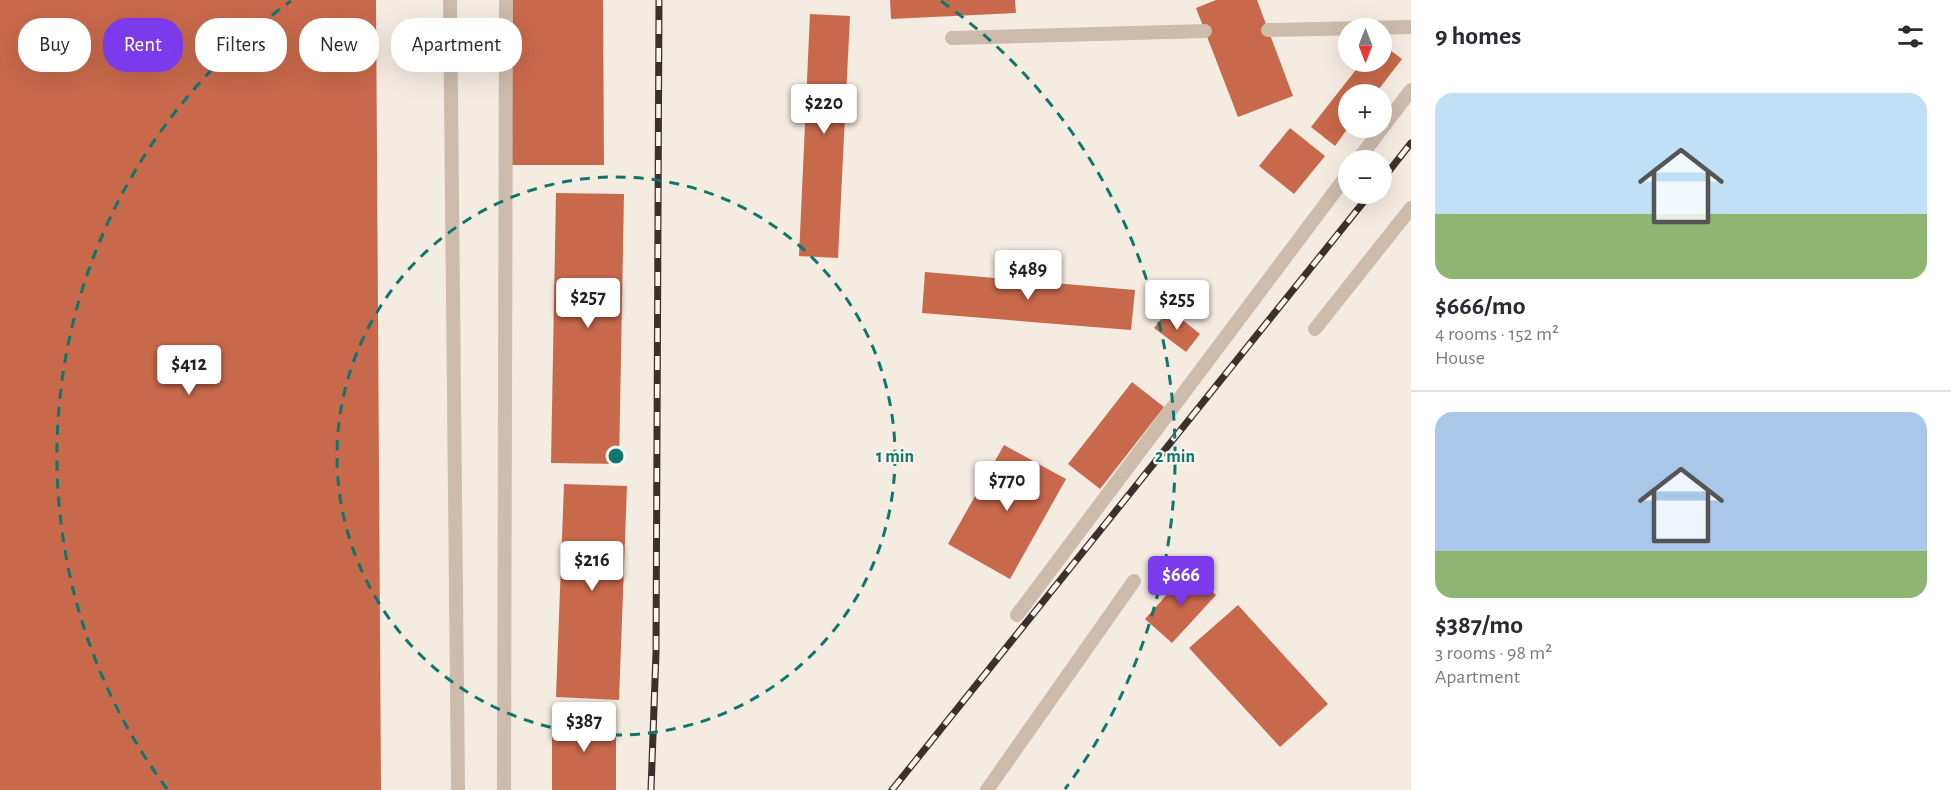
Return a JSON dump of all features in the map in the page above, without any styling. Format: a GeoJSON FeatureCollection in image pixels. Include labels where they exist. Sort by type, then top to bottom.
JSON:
{"type":"FeatureCollection","features":[{"type":"Feature","properties":{"kind":"lane"},"geometry":{"type":"LineString","coordinates":[[450,0],[458,790]]}},
{"type":"Feature","properties":{"kind":"lane"},"geometry":{"type":"LineString","coordinates":[[504,790],[506,0]]}},
{"type":"Feature","properties":{"kind":"lane"},"geometry":{"type":"LineString","coordinates":[[1268,30],[1411,27]]}},
{"type":"Feature","properties":{"kind":"lane"},"geometry":{"type":"LineString","coordinates":[[952,38],[1205,31]]}},
{"type":"Feature","properties":{"kind":"lane"},"geometry":{"type":"LineString","coordinates":[[1366,150],[1411,90]]}},
{"type":"Feature","properties":{"kind":"lane"},"geometry":{"type":"LineString","coordinates":[[1017,615],[1338,187]]}},
{"type":"Feature","properties":{"kind":"lane"},"geometry":{"type":"LineString","coordinates":[[1315,329],[1411,208]]}},
{"type":"Feature","properties":{"kind":"lane"},"geometry":{"type":"LineString","coordinates":[[987,790],[1134,581]]}},
{"type":"Feature","properties":{"kind":"building"},"geometry":{"type":"Polygon","coordinates":[[[0,0],[376,0],[376,18],[299,18],[299,72],[376,72],[381,790],[0,790],[0,0]]]}},
{"type":"Feature","properties":{"kind":"building"},"geometry":{"type":"Polygon","coordinates":[[[511,0],[603,0],[604,165],[512,165],[511,72],[522,72],[522,18],[511,18],[511,0]]]}},
{"type":"Feature","properties":{"kind":"building"},"geometry":{"type":"Polygon","coordinates":[[[890,0],[1015,0],[1016,13],[891,19],[890,0]]]}},
{"type":"Feature","properties":{"kind":"building"},"geometry":{"type":"Polygon","coordinates":[[[1216,0],[1257,0],[1293,96],[1238,117],[1196,8],[1216,0]]]}},
{"type":"Feature","properties":{"kind":"building"},"geometry":{"type":"Polygon","coordinates":[[[810,14],[850,16],[838,258],[799,256],[810,14]]]}},
{"type":"Feature","properties":{"kind":"building"},"geometry":{"type":"Polygon","coordinates":[[[1392,52],[1402,59],[1392,72],[1392,52]]]}},
{"type":"Feature","properties":{"kind":"building"},"geometry":{"type":"Polygon","coordinates":[[[1354,72],[1392,72],[1383,84],[1345,84],[1354,72]]]}},
{"type":"Feature","properties":{"kind":"building"},"geometry":{"type":"Polygon","coordinates":[[[1338,93],[1338,138],[1341,138],[1335,146],[1311,127],[1338,93]]]}},
{"type":"Feature","properties":{"kind":"building"},"geometry":{"type":"Polygon","coordinates":[[[1290,128],[1325,156],[1294,194],[1259,166],[1290,128]]]}},
{"type":"Feature","properties":{"kind":"building"},"geometry":{"type":"Polygon","coordinates":[[[556,193],[624,194],[619,464],[551,463],[556,193]]]}},
{"type":"Feature","properties":{"kind":"building"},"geometry":{"type":"Polygon","coordinates":[[[925,272],[1135,290],[1131,330],[922,313],[925,272]]]}},
{"type":"Feature","properties":{"kind":"building"},"geometry":{"type":"Polygon","coordinates":[[[1169,309],[1200,334],[1186,352],[1154,328],[1169,309]]]}},
{"type":"Feature","properties":{"kind":"building"},"geometry":{"type":"Polygon","coordinates":[[[1132,382],[1164,407],[1100,489],[1068,464],[1132,382]]]}},
{"type":"Feature","properties":{"kind":"building"},"geometry":{"type":"Polygon","coordinates":[[[1004,445],[1066,479],[1010,579],[948,544],[1004,445]]]}},
{"type":"Feature","properties":{"kind":"building"},"geometry":{"type":"Polygon","coordinates":[[[564,484],[627,486],[619,700],[556,697],[564,484]]]}},
{"type":"Feature","properties":{"kind":"building"},"geometry":{"type":"Polygon","coordinates":[[[1189,570],[1216,595],[1172,643],[1145,619],[1189,570]]]}},
{"type":"Feature","properties":{"kind":"building"},"geometry":{"type":"Polygon","coordinates":[[[1238,605],[1328,704],[1280,747],[1189,648],[1238,605]]]}},
{"type":"Feature","properties":{"kind":"building"},"geometry":{"type":"Polygon","coordinates":[[[552,716],[616,716],[616,790],[552,790],[552,716]]]}},
{"type":"Feature","properties":{"kind":"railway"},"geometry":{"type":"LineString","coordinates":[[651,790],[656,653],[659,0]]}},
{"type":"Feature","properties":{"kind":"railway"},"geometry":{"type":"LineString","coordinates":[[1392,167],[1411,143]]}},
{"type":"Feature","properties":{"kind":"railway"},"geometry":{"type":"LineString","coordinates":[[892,790],[1362,204]]}}]}
